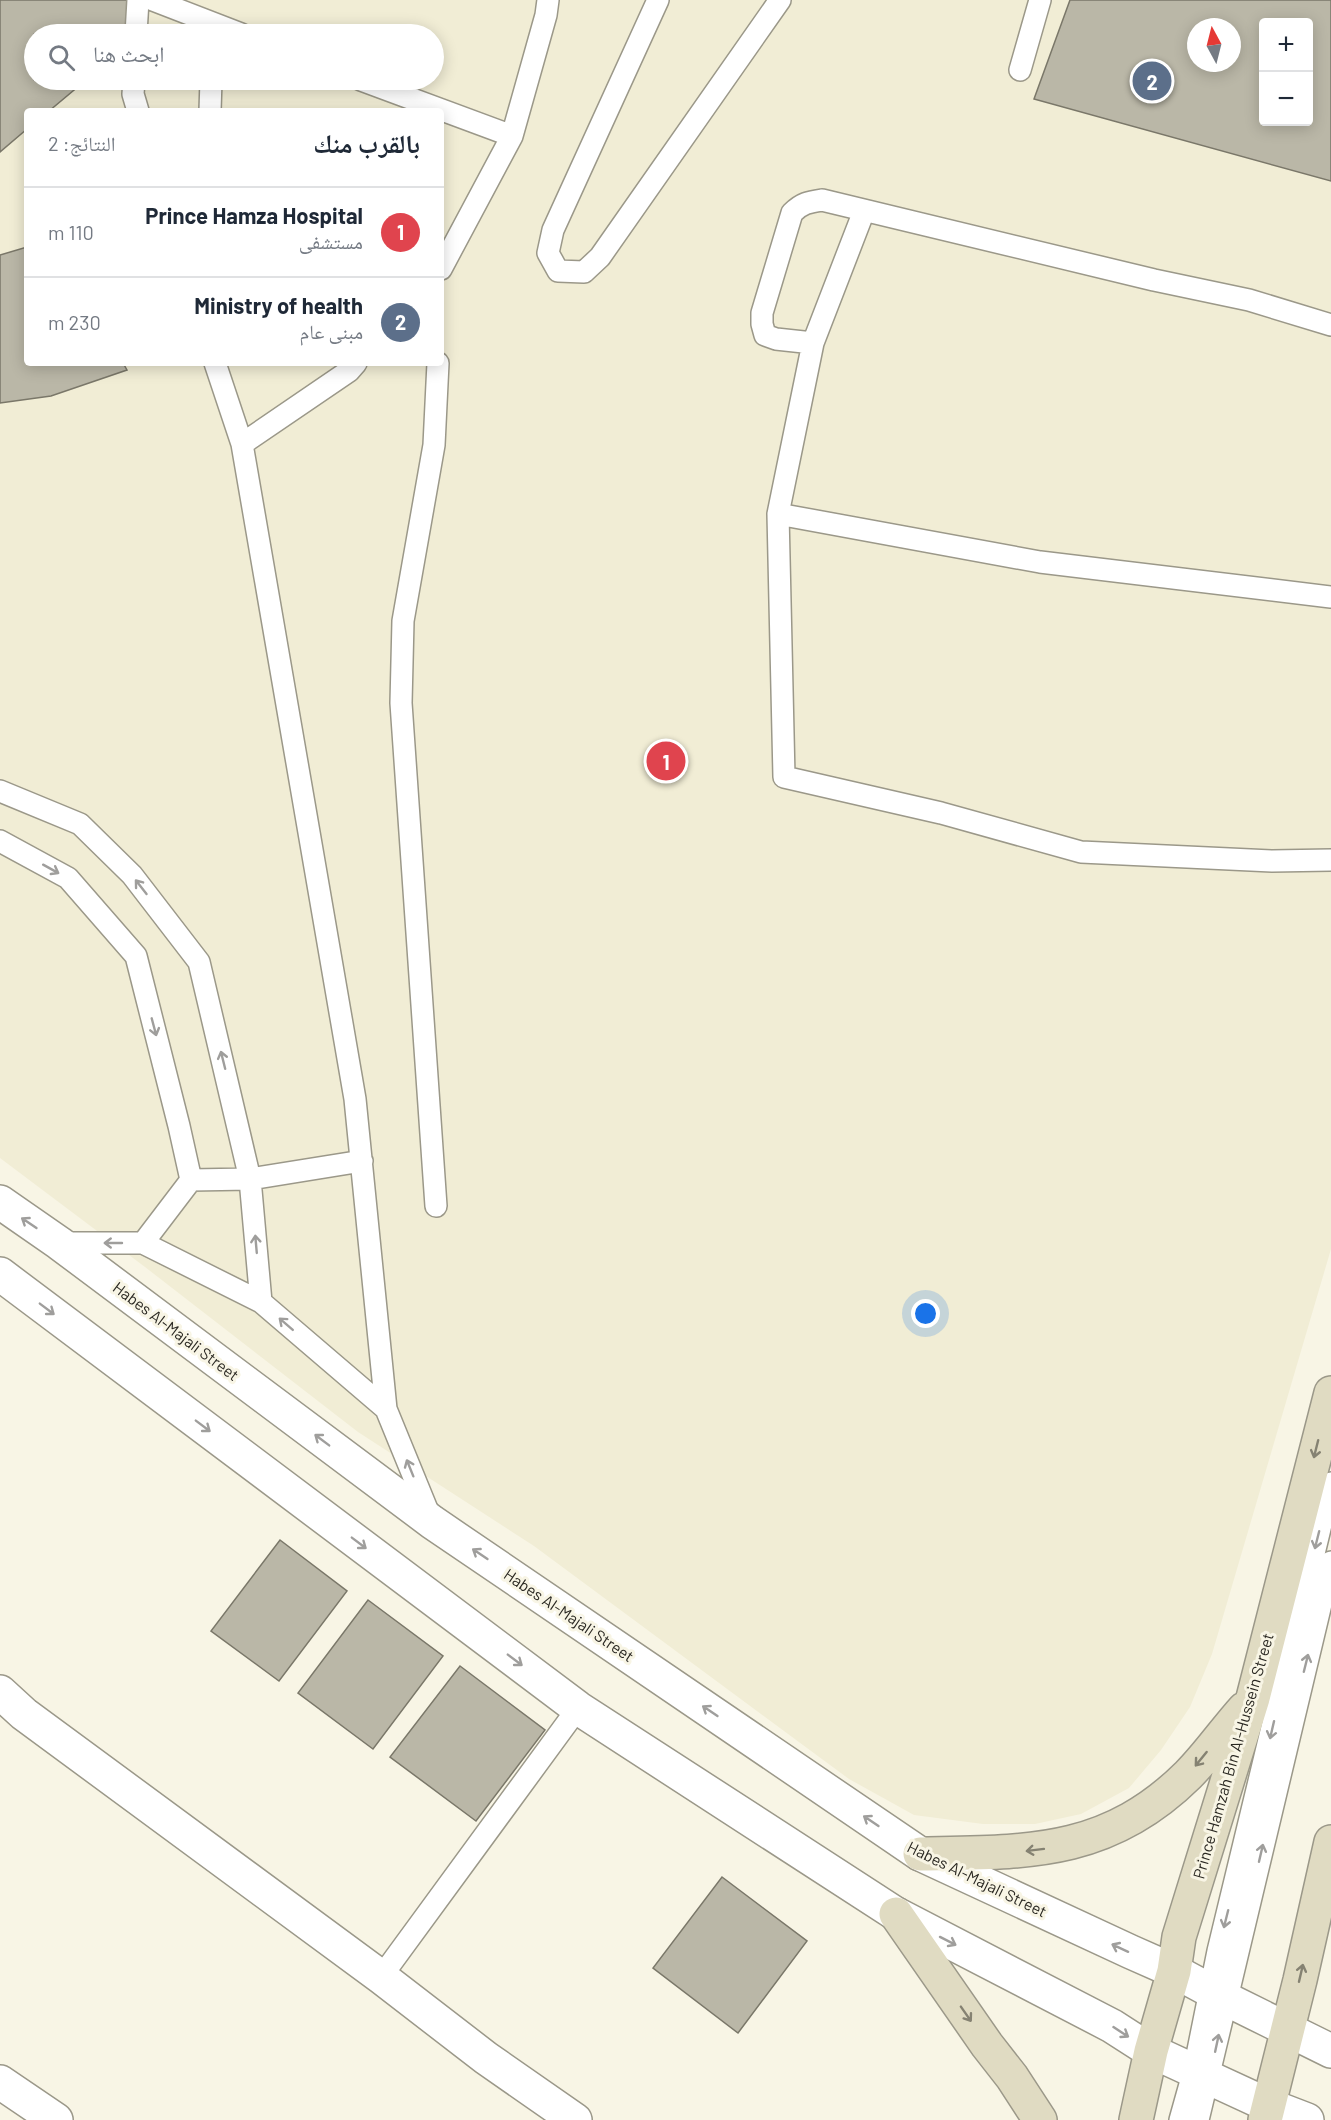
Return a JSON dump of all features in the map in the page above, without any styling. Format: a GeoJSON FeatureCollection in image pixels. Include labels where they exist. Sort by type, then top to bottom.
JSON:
{"type":"FeatureCollection","features":[{"type":"Feature","properties":{"kind":"main road","name":"Prince Hamzah Bin Al-Hussein Street"},"geometry":{"type":"LineString","coordinates":[[1136,2120],[1151,2051],[1174,1971],[1179,1937],[1253,1698],[1331,1393]]}},
{"type":"Feature","properties":{"kind":"main road"},"geometry":{"type":"LineString","coordinates":[[920,1854],[1035,1850],[1067,1845],[1129,1820],[1160,1799],[1189,1774],[1253,1698]]}},
{"type":"Feature","properties":{"kind":"main road"},"geometry":{"type":"LineString","coordinates":[[1267,2113],[1331,1842]]}},
{"type":"Feature","properties":{"kind":"main road"},"geometry":{"type":"LineString","coordinates":[[896,1914],[1040,2120]]}},
{"type":"Feature","properties":{"kind":"street","name":"Habes Al-Majali Street"},"geometry":{"type":"LineString","coordinates":[[0,1203],[59,1243],[432,1522],[920,1854],[1174,1971],[1331,2051]]}},
{"type":"Feature","properties":{"kind":"street"},"geometry":{"type":"LineString","coordinates":[[0,1274],[579,1708],[896,1914],[1112,2026],[1151,2051],[1202,2073],[1267,2113],[1306,2120]]}},
{"type":"Feature","properties":{"kind":"street"},"geometry":{"type":"LineString","coordinates":[[0,1692],[24,1714],[381,1977],[486,2058],[575,2120]]}},
{"type":"Feature","properties":{"kind":"street"},"geometry":{"type":"LineString","coordinates":[[0,2082],[56,2120]]}},
{"type":"Feature","properties":{"kind":"lane"},"geometry":{"type":"LineString","coordinates":[[137,24],[138,0]]}},
{"type":"Feature","properties":{"kind":"lane"},"geometry":{"type":"LineString","coordinates":[[153,0],[201,24]]}},
{"type":"Feature","properties":{"kind":"lane"},"geometry":{"type":"LineString","coordinates":[[444,263],[512,136],[546,15],[548,0]]}},
{"type":"Feature","properties":{"kind":"lane"},"geometry":{"type":"LineString","coordinates":[[657,0],[553,230],[548,253],[558,271],[584,272],[600,257],[780,0]]}},
{"type":"Feature","properties":{"kind":"lane"},"geometry":{"type":"LineString","coordinates":[[1020,70],[1040,0]]}},
{"type":"Feature","properties":{"kind":"lane"},"geometry":{"type":"LineString","coordinates":[[133,90],[137,108]]}},
{"type":"Feature","properties":{"kind":"lane"},"geometry":{"type":"LineString","coordinates":[[210,108],[211,90]]}},
{"type":"Feature","properties":{"kind":"lane"},"geometry":{"type":"LineString","coordinates":[[388,90],[436,108]]}},
{"type":"Feature","properties":{"kind":"lane"},"geometry":{"type":"LineString","coordinates":[[444,111],[512,136]]}},
{"type":"Feature","properties":{"kind":"lane"},"geometry":{"type":"LineString","coordinates":[[813,343],[776,339],[765,335],[762,313],[792,213],[800,205],[822,200],[1154,280],[1250,300],[1331,325]]}},
{"type":"Feature","properties":{"kind":"lane"},"geometry":{"type":"LineString","coordinates":[[864,211],[813,343],[778,514],[784,777],[941,813],[1081,852],[1272,861],[1331,860]]}},
{"type":"Feature","properties":{"kind":"lane"},"geometry":{"type":"LineString","coordinates":[[216,366],[242,444],[355,1099],[386,1409],[432,1522]]}},
{"type":"Feature","properties":{"kind":"lane"},"geometry":{"type":"LineString","coordinates":[[242,444],[353,366]]}},
{"type":"Feature","properties":{"kind":"lane"},"geometry":{"type":"LineString","coordinates":[[436,1206],[401,703],[401,667],[404,621],[434,445],[438,366]]}},
{"type":"Feature","properties":{"kind":"lane"},"geometry":{"type":"LineString","coordinates":[[778,514],[1040,562],[1331,597]]}},
{"type":"Feature","properties":{"kind":"lane"},"geometry":{"type":"LineString","coordinates":[[0,791],[80,824],[132,875],[199,962],[250,1179],[261,1302]]}},
{"type":"Feature","properties":{"kind":"lane"},"geometry":{"type":"LineString","coordinates":[[0,841],[68,878],[135,956],[191,1180],[143,1243]]}},
{"type":"Feature","properties":{"kind":"lane"},"geometry":{"type":"LineString","coordinates":[[191,1180],[250,1179],[363,1161]]}},
{"type":"Feature","properties":{"kind":"lane"},"geometry":{"type":"LineString","coordinates":[[59,1243],[143,1243],[261,1302],[386,1409]]}},
{"type":"Feature","properties":{"kind":"lane"},"geometry":{"type":"LineString","coordinates":[[1198,2120],[1202,2073],[1218,1994],[1331,1483]]}},
{"type":"Feature","properties":{"kind":"lane"},"geometry":{"type":"LineString","coordinates":[[1218,1994],[1331,1562]]}},
{"type":"Feature","properties":{"kind":"lane"},"geometry":{"type":"LineString","coordinates":[[381,1977],[579,1708]]}},
{"type":"Feature","properties":{"kind":"lane"},"geometry":{"type":"LineString","coordinates":[[1180,2120],[1202,2073]]}},
{"type":"Feature","properties":{"kind":"shaded area"},"geometry":{"type":"Polygon","coordinates":[[[0,0],[1331,0],[1331,1249],[1212,1654],[1190,1707],[1161,1750],[1129,1788],[1081,1814],[1035,1824],[983,1824],[914,1815],[849,1779],[534,1546],[358,1432],[0,1158],[0,0]]]}},
{"type":"Feature","properties":{"kind":"building"},"geometry":{"type":"Polygon","coordinates":[[[0,0],[129,0],[128,24],[24,24],[24,90],[74,90],[53,108],[24,108],[24,132],[0,152],[0,0]]]}},
{"type":"Feature","properties":{"kind":"building"},"geometry":{"type":"Polygon","coordinates":[[[1070,0],[1331,0],[1331,181],[1034,99],[1070,0]]]}},
{"type":"Feature","properties":{"kind":"building"},"geometry":{"type":"Polygon","coordinates":[[[24,248],[24,366],[125,366],[127,370],[51,396],[0,403],[0,255],[24,248]]]}},
{"type":"Feature","properties":{"kind":"building"},"geometry":{"type":"Polygon","coordinates":[[[280,1540],[347,1591],[279,1681],[211,1631],[280,1540]]]}},
{"type":"Feature","properties":{"kind":"building"},"geometry":{"type":"Polygon","coordinates":[[[368,1600],[443,1656],[373,1749],[298,1693],[368,1600]]]}},
{"type":"Feature","properties":{"kind":"building"},"geometry":{"type":"Polygon","coordinates":[[[460,1666],[545,1730],[476,1821],[390,1757],[460,1666]]]}},
{"type":"Feature","properties":{"kind":"building"},"geometry":{"type":"Polygon","coordinates":[[[722,1877],[807,1941],[738,2033],[653,1968],[722,1877]]]}},
{"type":"Feature","properties":{"kind":"place","name":"Ministry of health"},"geometry":{"type":"Point","coordinates":[1152,81]}},
{"type":"Feature","properties":{"kind":"place","name":"Prince Hamza Hospital"},"geometry":{"type":"Point","coordinates":[666,761]}}]}
